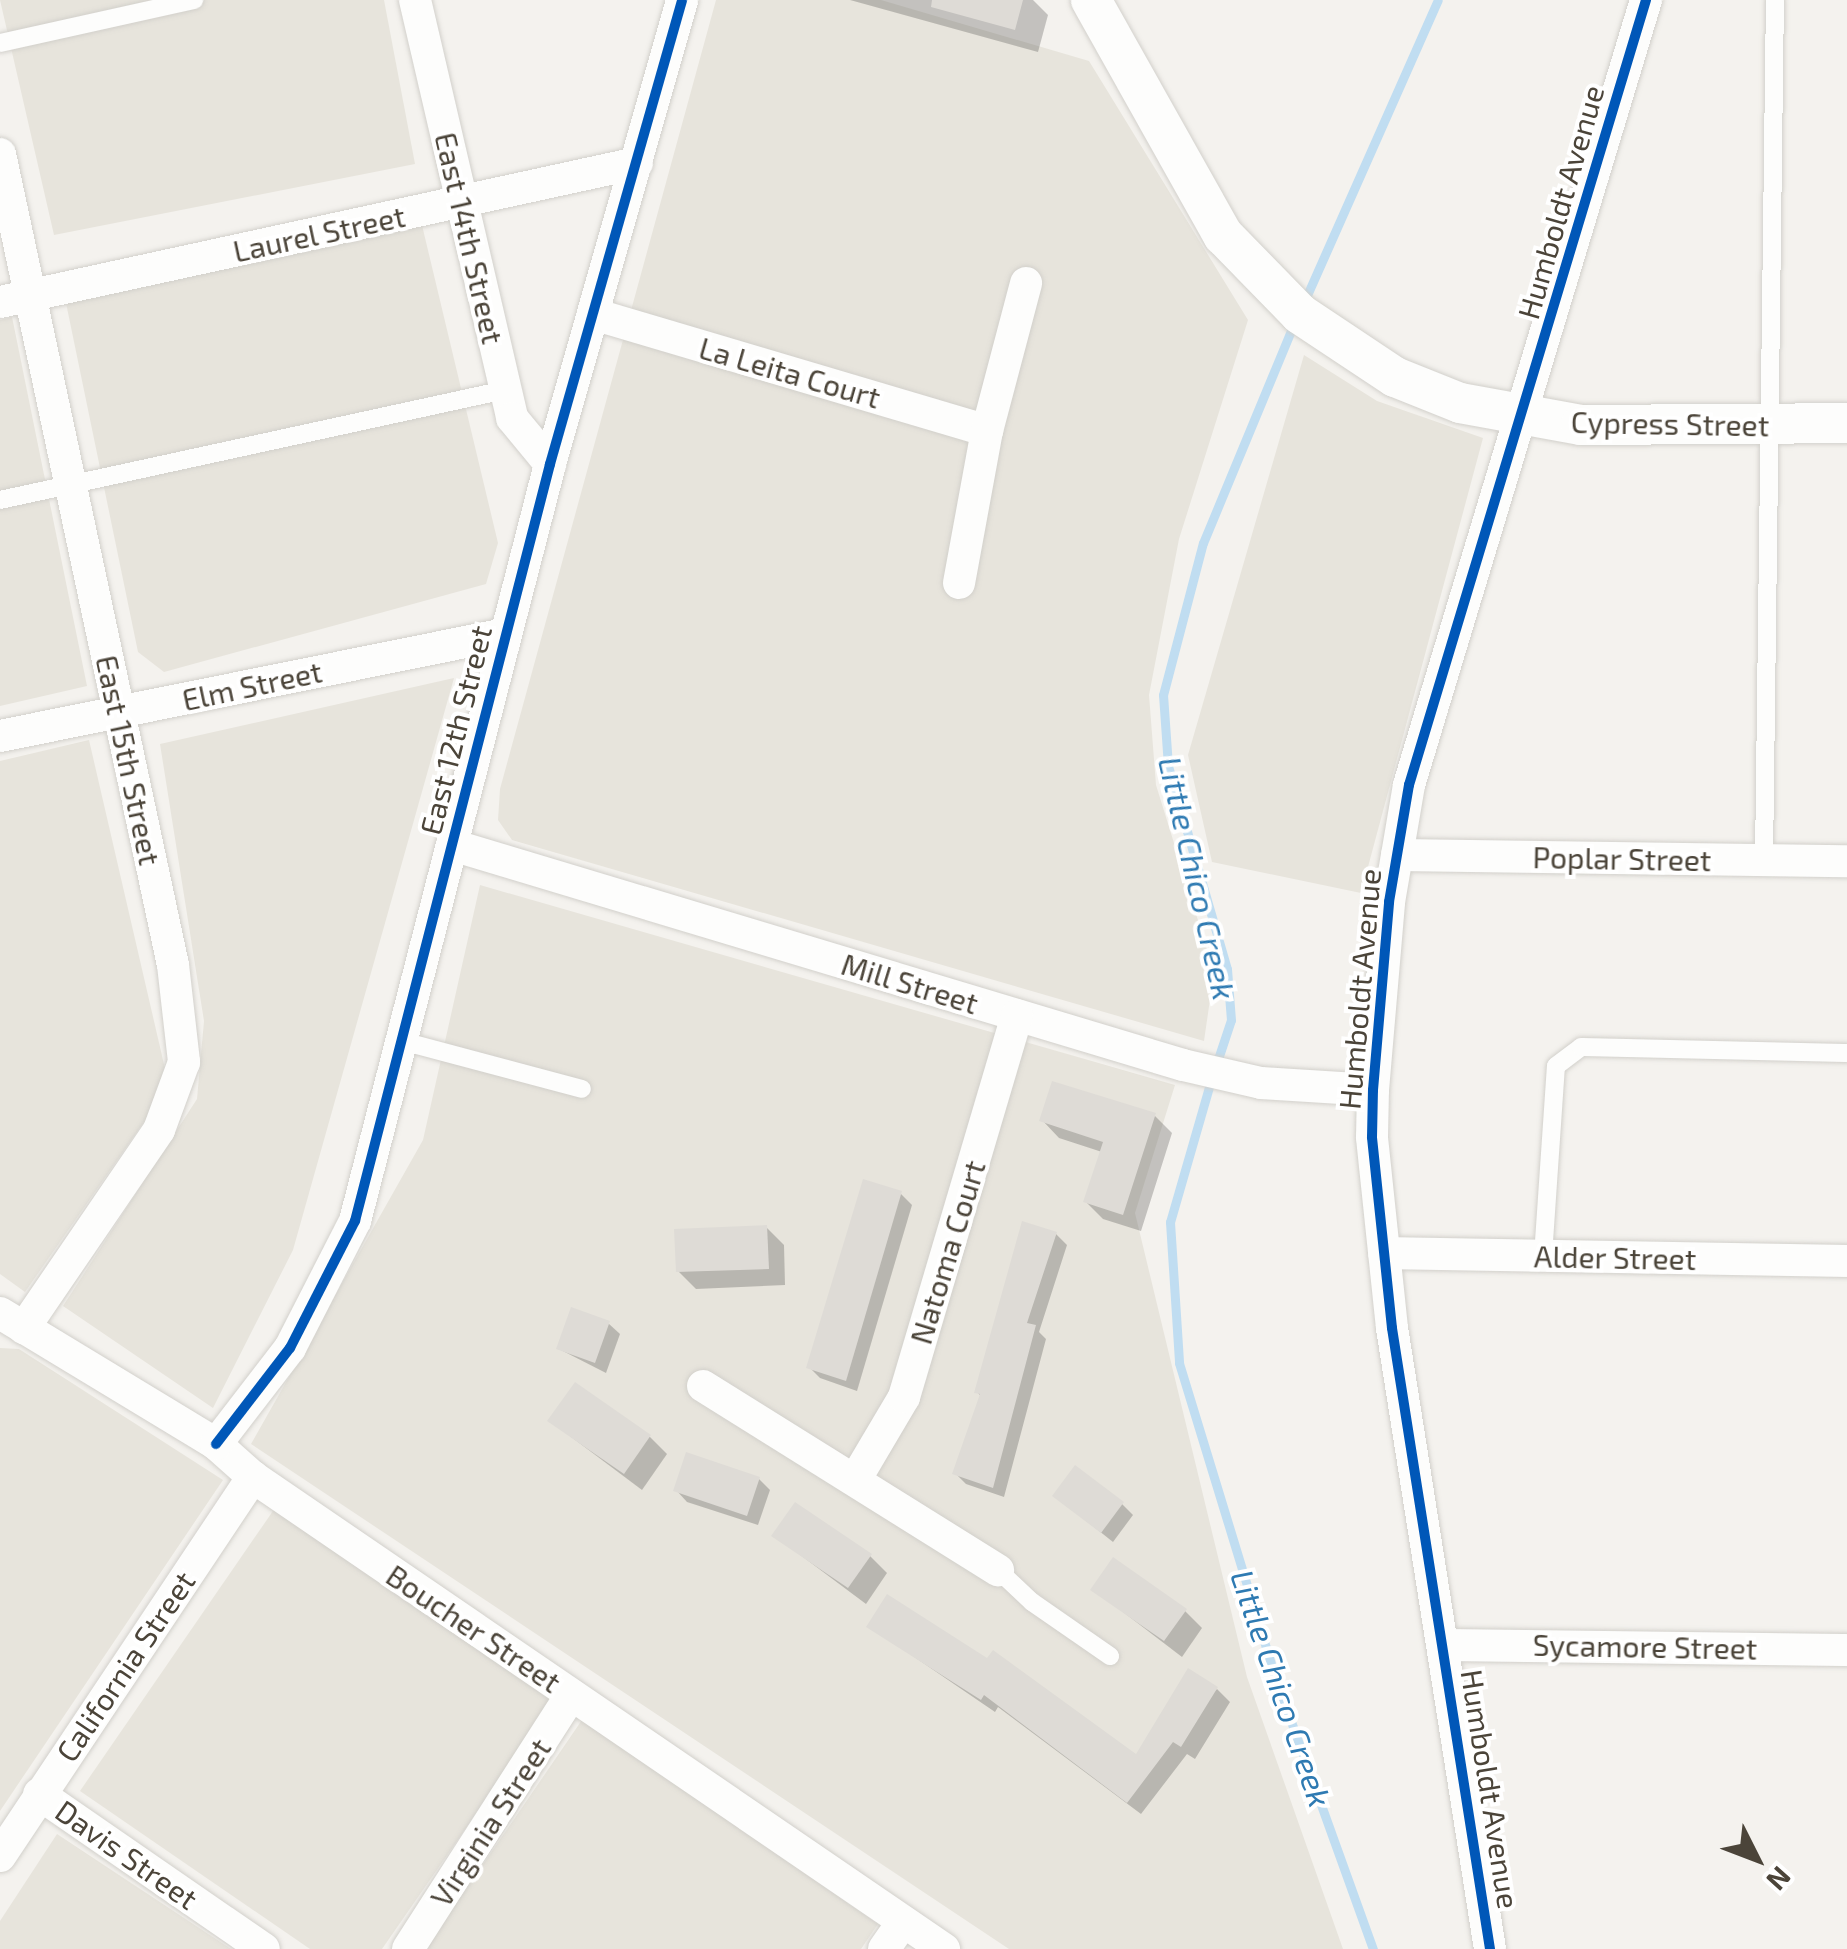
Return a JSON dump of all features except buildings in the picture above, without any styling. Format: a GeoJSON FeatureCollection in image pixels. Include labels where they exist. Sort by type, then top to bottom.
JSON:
{"type":"FeatureCollection","features":[{"type":"Feature","properties":{"kind":"street","name":"East 14th Street"},"geometry":{"type":"LineString","coordinates":[[415,0],[512,418],[550,464]]}},
{"type":"Feature","properties":{"kind":"street","name":"East 12th Street"},"geometry":{"type":"LineString","coordinates":[[216,1444],[290,1348],[356,1221],[504,634],[682,0]]}},
{"type":"Feature","properties":{"kind":"street","name":"Cypress Street"},"geometry":{"type":"LineString","coordinates":[[1091,0],[1193,192],[1262,280],[1341,344],[1395,377],[1460,403],[1581,426],[1847,424]]}},
{"type":"Feature","properties":{"kind":"street","name":"Humboldt Avenue"},"geometry":{"type":"LineString","coordinates":[[1490,1949],[1384,1253],[1373,1090],[1397,855],[1409,785],[1646,0]]}},
{"type":"Feature","properties":{"kind":"street","name":"East 15th Street"},"geometry":{"type":"LineString","coordinates":[[0,154],[16,299],[71,484],[173,965],[184,1062],[159,1130],[12,1320]]}},
{"type":"Feature","properties":{"kind":"street","name":"Laurel Street"},"geometry":{"type":"LineString","coordinates":[[16,299],[637,162]]}},
{"type":"Feature","properties":{"kind":"street"},"geometry":{"type":"LineString","coordinates":[[959,583],[987,430],[1026,283]]}},
{"type":"Feature","properties":{"kind":"street","name":"La Leita Court"},"geometry":{"type":"LineString","coordinates":[[593,314],[987,430]]}},
{"type":"Feature","properties":{"kind":"street","name":"Elm Street"},"geometry":{"type":"LineString","coordinates":[[0,736],[504,634]]}},
{"type":"Feature","properties":{"kind":"street","name":"Mill Street"},"geometry":{"type":"LineString","coordinates":[[452,845],[1183,1065],[1261,1083],[1373,1090]]}},
{"type":"Feature","properties":{"kind":"street","name":"Poplar Street"},"geometry":{"type":"LineString","coordinates":[[1397,855],[1847,861]]}},
{"type":"Feature","properties":{"kind":"street","name":"Natoma Court"},"geometry":{"type":"LineString","coordinates":[[855,1480],[904,1398],[1017,1015]]}},
{"type":"Feature","properties":{"kind":"street","name":"Alder Street"},"geometry":{"type":"LineString","coordinates":[[1384,1253],[1847,1262]]}},
{"type":"Feature","properties":{"kind":"street","name":"Boucher Street"},"geometry":{"type":"LineString","coordinates":[[12,1320],[216,1444],[253,1477],[572,1694],[894,1936],[944,1949]]}},
{"type":"Feature","properties":{"kind":"street"},"geometry":{"type":"LineString","coordinates":[[703,1386],[998,1570]]}},
{"type":"Feature","properties":{"kind":"street","name":"California Street"},"geometry":{"type":"LineString","coordinates":[[0,1856],[253,1477]]}},
{"type":"Feature","properties":{"kind":"street","name":"Sycamore Street"},"geometry":{"type":"LineString","coordinates":[[1444,1645],[1847,1650]]}},
{"type":"Feature","properties":{"kind":"street","name":"Virginia Street"},"geometry":{"type":"LineString","coordinates":[[408,1949],[572,1694]]}},
{"type":"Feature","properties":{"kind":"street","name":"Davis Street"},"geometry":{"type":"LineString","coordinates":[[39,1794],[264,1949]]}},
{"type":"Feature","properties":{"kind":"lane"},"geometry":{"type":"LineString","coordinates":[[0,43],[194,0]]}},
{"type":"Feature","properties":{"kind":"lane"},"geometry":{"type":"LineString","coordinates":[[1764,860],[1776,0]]}},
{"type":"Feature","properties":{"kind":"lane"},"geometry":{"type":"LineString","coordinates":[[0,500],[506,390]]}},
{"type":"Feature","properties":{"kind":"lane"},"geometry":{"type":"LineString","coordinates":[[402,1041],[582,1089]]}},
{"type":"Feature","properties":{"kind":"lane"},"geometry":{"type":"LineString","coordinates":[[1542,1256],[1556,1066],[1581,1047],[1847,1053]]}},
{"type":"Feature","properties":{"kind":"lane"},"geometry":{"type":"LineString","coordinates":[[998,1570],[1032,1602],[1110,1656]]}},
{"type":"Feature","properties":{"kind":"shaded area"},"geometry":{"type":"Polygon","coordinates":[[[0,0],[384,0],[415,164],[54,235],[0,0]]]}},
{"type":"Feature","properties":{"kind":"shaded area"},"geometry":{"type":"Polygon","coordinates":[[[716,0],[881,0],[1089,61],[1248,320],[1179,539],[1149,695],[1156,785],[1214,972],[1204,1041],[512,840],[498,820],[500,789],[716,0]]]}},
{"type":"Feature","properties":{"kind":"shaded area"},"geometry":{"type":"Polygon","coordinates":[[[421,221],[498,543],[486,584],[164,672],[138,652],[66,303],[421,221]]]}},
{"type":"Feature","properties":{"kind":"shaded area"},"geometry":{"type":"Polygon","coordinates":[[[12,317],[87,686],[0,706],[0,320],[12,317]]]}},
{"type":"Feature","properties":{"kind":"shaded area"},"geometry":{"type":"Polygon","coordinates":[[[1304,355],[1377,401],[1483,438],[1361,893],[1212,862],[1188,755],[1304,355]]]}},
{"type":"Feature","properties":{"kind":"shaded area"},"geometry":{"type":"Polygon","coordinates":[[[454,678],[293,1250],[213,1408],[63,1306],[197,1099],[204,1021],[160,744],[454,678]]]}},
{"type":"Feature","properties":{"kind":"shaded area"},"geometry":{"type":"Polygon","coordinates":[[[89,740],[169,1086],[25,1292],[0,1274],[0,761],[89,740]]]}},
{"type":"Feature","properties":{"kind":"shaded area"},"geometry":{"type":"Polygon","coordinates":[[[480,885],[1175,1085],[1135,1213],[1247,1677],[1343,1949],[1009,1949],[251,1444],[423,1140],[480,885]]]}},
{"type":"Feature","properties":{"kind":"shaded area"},"geometry":{"type":"Polygon","coordinates":[[[0,1348],[19,1349],[223,1480],[0,1811],[0,1348]]]}},
{"type":"Feature","properties":{"kind":"shaded area"},"geometry":{"type":"Polygon","coordinates":[[[275,1508],[554,1701],[382,1949],[310,1949],[80,1791],[275,1508]]]}},
{"type":"Feature","properties":{"kind":"shaded area"},"geometry":{"type":"Polygon","coordinates":[[[582,1720],[878,1924],[861,1949],[425,1949],[582,1720]]]}},
{"type":"Feature","properties":{"kind":"shaded area"},"geometry":{"type":"Polygon","coordinates":[[[57,1834],[231,1949],[0,1949],[0,1921],[57,1834]]]}},
{"type":"Feature","properties":{"kind":"waterway","name":"Little Chico Creek"},"geometry":{"type":"LineString","coordinates":[[1304,302],[1438,0]]}},
{"type":"Feature","properties":{"kind":"waterway","name":"Little Chico Creek"},"geometry":{"type":"LineString","coordinates":[[1216,1065],[1231,1020],[1227,969],[1168,766],[1163,695],[1203,543],[1295,321]]}},
{"type":"Feature","properties":{"kind":"waterway","name":"Little Chico Creek"},"geometry":{"type":"LineString","coordinates":[[1211,1080],[1170,1222],[1179,1363],[1275,1677],[1373,1949]]}},
{"type":"Feature","properties":{"kind":"cycle path"},"geometry":{"type":"LineString","coordinates":[[216,1444],[290,1348],[355,1221],[550,464],[682,0]]}},
{"type":"Feature","properties":{"kind":"cycle path"},"geometry":{"type":"LineString","coordinates":[[1490,1949],[1392,1328],[1372,1137],[1373,1090],[1389,902],[1409,785],[1646,0]]}}]}
